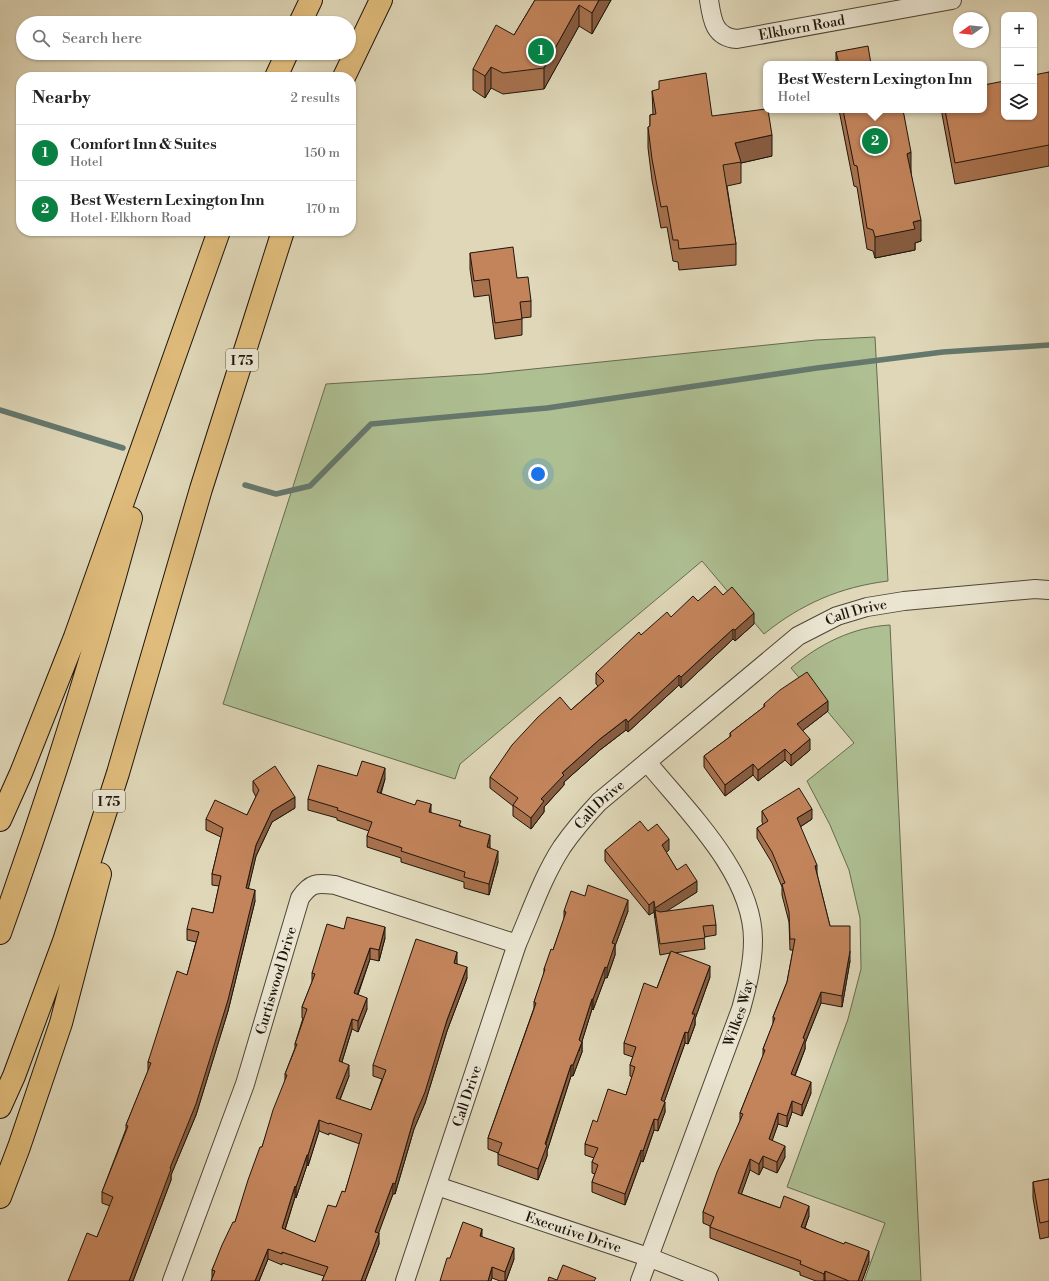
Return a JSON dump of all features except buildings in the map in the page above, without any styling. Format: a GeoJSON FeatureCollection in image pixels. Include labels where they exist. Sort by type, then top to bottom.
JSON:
{"type":"FeatureCollection","features":[{"type":"Feature","properties":{"kind":"highway"},"geometry":{"type":"LineString","coordinates":[[303,16],[311,0]]}},
{"type":"Feature","properties":{"kind":"highway"},"geometry":{"type":"LineString","coordinates":[[356,52],[381,0]]}},
{"type":"Feature","properties":{"kind":"highway"},"geometry":{"type":"LineString","coordinates":[[278,72],[284,60]]}},
{"type":"Feature","properties":{"kind":"highway"},"geometry":{"type":"LineString","coordinates":[[346,72],[352,60]]}},
{"type":"Feature","properties":{"kind":"highway"},"geometry":{"type":"LineString","coordinates":[[0,820],[21,773],[75,637],[174,362],[217,236]]}},
{"type":"Feature","properties":{"kind":"highway","name":"I 75"},"geometry":{"type":"LineString","coordinates":[[0,1107],[14,1076],[64,941],[118,773],[201,489],[281,236]]}},
{"type":"Feature","properties":{"kind":"highway"},"geometry":{"type":"LineString","coordinates":[[0,933],[41,817],[105,615],[174,362]]}},
{"type":"Feature","properties":{"kind":"highway"},"geometry":{"type":"LineString","coordinates":[[0,1197],[19,1147],[61,1023],[201,489]]}},
{"type":"Feature","properties":{"kind":"street","name":"Elkhorn Road"},"geometry":{"type":"LineString","coordinates":[[709,0],[714,24],[723,36],[737,39],[952,0]]}},
{"type":"Feature","properties":{"kind":"street","name":"Call Drive"},"geometry":{"type":"LineString","coordinates":[[405,1281],[517,944],[535,901],[561,848],[579,824],[599,802],[798,636],[836,616],[866,607],[904,601],[1035,589],[1049,590]]}},
{"type":"Feature","properties":{"kind":"street","name":"Wilkes Way"},"geometry":{"type":"LineString","coordinates":[[640,1281],[741,1010],[750,974],[753,939],[748,909],[737,878],[719,850],[647,762]]}},
{"type":"Feature","properties":{"kind":"street","name":"Curtiswood Drive"},"geometry":{"type":"LineString","coordinates":[[172,1281],[245,1084],[300,898],[307,889],[320,883],[336,885],[517,944]]}},
{"type":"Feature","properties":{"kind":"street","name":"Executive Drive"},"geometry":{"type":"LineString","coordinates":[[437,1186],[648,1257],[709,1281]]}},
{"type":"Feature","properties":{"kind":"green space"},"geometry":{"type":"Polygon","coordinates":[[[875,337],[888,581],[837,592],[822,598],[792,614],[764,634],[702,561],[460,764],[455,779],[223,704],[326,384],[484,374],[816,340],[875,337]]]}},
{"type":"Feature","properties":{"kind":"green space"},"geometry":{"type":"Polygon","coordinates":[[[890,625],[921,1281],[864,1281],[885,1223],[787,1187],[848,1019],[861,969],[860,918],[849,870],[830,825],[807,781],[854,743],[791,668],[813,651],[837,638],[863,629],[890,625]]]}},
{"type":"Feature","properties":{"kind":"waterway"},"geometry":{"type":"LineString","coordinates":[[245,485],[276,494],[310,486],[371,424],[547,408],[817,368],[943,352],[1049,345]]}},
{"type":"Feature","properties":{"kind":"waterway"},"geometry":{"type":"LineString","coordinates":[[0,410],[123,448]]}},
{"type":"Feature","properties":{"kind":"place","name":"Comfort Inn & Suites"},"geometry":{"type":"Point","coordinates":[541,51]}},
{"type":"Feature","properties":{"kind":"place","name":"Best Western Lexington Inn"},"geometry":{"type":"Point","coordinates":[875,141]}}]}
